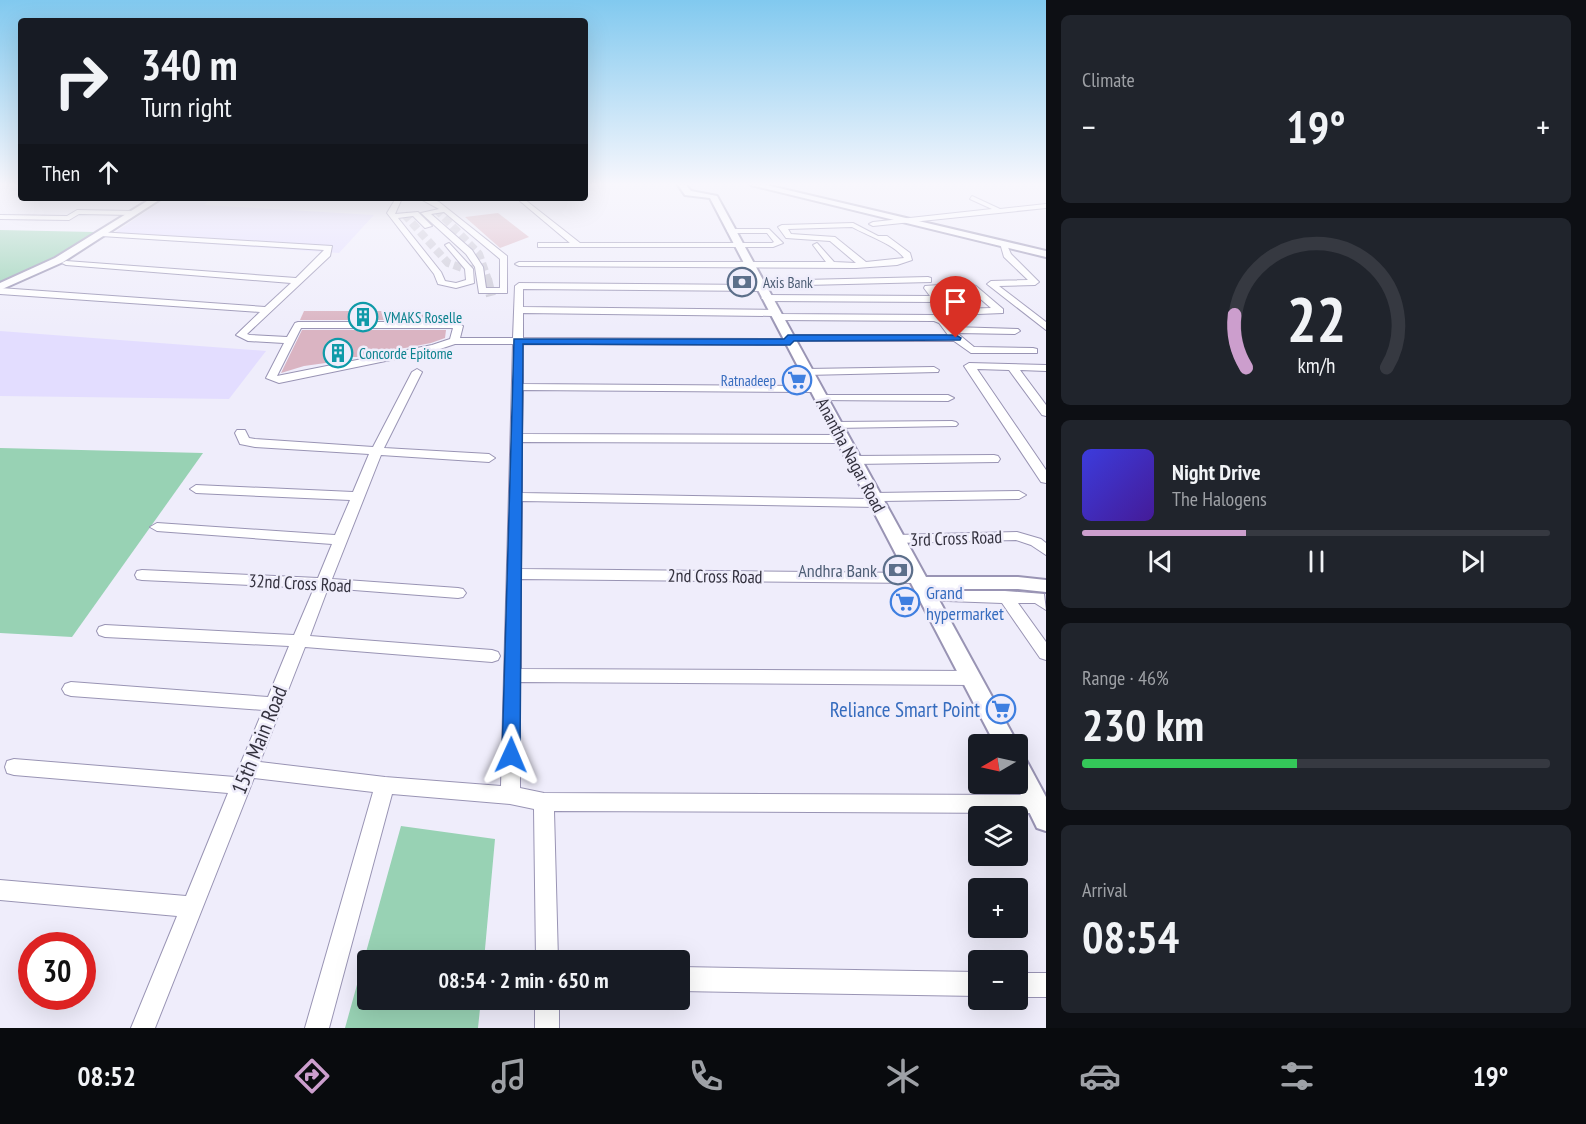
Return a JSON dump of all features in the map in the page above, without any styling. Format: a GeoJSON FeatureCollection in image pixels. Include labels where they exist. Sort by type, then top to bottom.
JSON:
{"type":"FeatureCollection","features":[{"type":"Feature","properties":{"kind":"street"},"geometry":{"type":"LineString","coordinates":[[0,289],[59,260],[103,233]]}},
{"type":"Feature","properties":{"kind":"street"},"geometry":{"type":"LineString","coordinates":[[406,233],[444,284],[468,283],[479,267],[469,252],[448,233]]}},
{"type":"Feature","properties":{"kind":"street"},"geometry":{"type":"LineString","coordinates":[[435,233],[475,274],[482,291],[504,291],[504,258],[471,233]]}},
{"type":"Feature","properties":{"kind":"street"},"geometry":{"type":"LineString","coordinates":[[563,233],[578,245]]}},
{"type":"Feature","properties":{"kind":"street","name":"Anantha Nagar Road"},"geometry":{"type":"LineString","coordinates":[[732,233],[1001,734]]}},
{"type":"Feature","properties":{"kind":"street"},"geometry":{"type":"LineString","coordinates":[[541,245],[773,245],[779,243],[771,233]]}},
{"type":"Feature","properties":{"kind":"street"},"geometry":{"type":"LineString","coordinates":[[787,233],[789,236],[832,239],[862,264]]}},
{"type":"Feature","properties":{"kind":"street"},"geometry":{"type":"LineString","coordinates":[[519,264],[749,266],[862,264],[908,260],[907,255],[884,238],[876,238],[867,233]]}},
{"type":"Feature","properties":{"kind":"street"},"geometry":{"type":"LineString","coordinates":[[951,233],[1046,254]]}},
{"type":"Feature","properties":{"kind":"street"},"geometry":{"type":"LineString","coordinates":[[98,236],[328,251],[241,335],[248,338],[290,340]]}},
{"type":"Feature","properties":{"kind":"street"},"geometry":{"type":"LineString","coordinates":[[817,245],[831,264]]}},
{"type":"Feature","properties":{"kind":"street"},"geometry":{"type":"LineString","coordinates":[[1003,245],[1007,255],[1035,282],[991,284],[1046,327]]}},
{"type":"Feature","properties":{"kind":"street"},"geometry":{"type":"LineString","coordinates":[[66,263],[298,281]]}},
{"type":"Feature","properties":{"kind":"street"},"geometry":{"type":"LineString","coordinates":[[820,264],[837,283]]}},
{"type":"Feature","properties":{"kind":"street"},"geometry":{"type":"LineString","coordinates":[[762,290],[837,283],[928,280]]}},
{"type":"Feature","properties":{"kind":"street"},"geometry":{"type":"LineString","coordinates":[[510,795],[519,286],[762,290],[938,299],[953,312],[1000,311],[970,287],[928,288],[938,299]]}},
{"type":"Feature","properties":{"kind":"street"},"geometry":{"type":"LineString","coordinates":[[0,289],[267,310]]}},
{"type":"Feature","properties":{"kind":"street"},"geometry":{"type":"LineString","coordinates":[[491,296],[518,303],[776,315],[934,318],[942,321],[971,350],[1033,351]]}},
{"type":"Feature","properties":{"kind":"street"},"geometry":{"type":"LineString","coordinates":[[454,341],[458,326],[456,325],[298,325],[271,378],[279,380],[423,351],[454,341],[789,340],[1015,331]]}},
{"type":"Feature","properties":{"kind":"street"},"geometry":{"type":"LineString","coordinates":[[1046,368],[969,366],[1046,479]]}},
{"type":"Feature","properties":{"kind":"street"},"geometry":{"type":"LineString","coordinates":[[1012,367],[1046,413]]}},
{"type":"Feature","properties":{"kind":"street"},"geometry":{"type":"LineString","coordinates":[[806,372],[934,370]]}},
{"type":"Feature","properties":{"kind":"street","name":"15th Main Road"},"geometry":{"type":"LineString","coordinates":[[143,1028],[376,452],[417,372]]}},
{"type":"Feature","properties":{"kind":"street"},"geometry":{"type":"LineString","coordinates":[[517,387],[948,398]]}},
{"type":"Feature","properties":{"kind":"street"},"geometry":{"type":"LineString","coordinates":[[516,438],[838,432],[952,424]]}},
{"type":"Feature","properties":{"kind":"street"},"geometry":{"type":"LineString","coordinates":[[241,433],[244,441],[255,443],[489,458]]}},
{"type":"Feature","properties":{"kind":"street"},"geometry":{"type":"LineString","coordinates":[[853,460],[994,459]]}},
{"type":"Feature","properties":{"kind":"street"},"geometry":{"type":"LineString","coordinates":[[196,489],[358,496]]}},
{"type":"Feature","properties":{"kind":"street"},"geometry":{"type":"LineString","coordinates":[[515,497],[875,500],[1019,495]]}},
{"type":"Feature","properties":{"kind":"street"},"geometry":{"type":"LineString","coordinates":[[157,527],[340,540]]}},
{"type":"Feature","properties":{"kind":"street","name":"3rd Cross Road"},"geometry":{"type":"LineString","coordinates":[[896,539],[1017,536],[1036,542],[1046,550]]}},
{"type":"Feature","properties":{"kind":"street","name":"2nd Cross Road"},"geometry":{"type":"LineString","coordinates":[[514,574],[921,586],[1005,597],[1044,597]]}},
{"type":"Feature","properties":{"kind":"street","name":"32nd Cross Road"},"geometry":{"type":"LineString","coordinates":[[142,575],[323,583],[458,593]]}},
{"type":"Feature","properties":{"kind":"street"},"geometry":{"type":"LineString","coordinates":[[921,586],[1026,583],[1044,597]]}},
{"type":"Feature","properties":{"kind":"street"},"geometry":{"type":"LineString","coordinates":[[1005,597],[1046,654]]}},
{"type":"Feature","properties":{"kind":"street"},"geometry":{"type":"LineString","coordinates":[[105,631],[299,641],[492,656]]}},
{"type":"Feature","properties":{"kind":"street"},"geometry":{"type":"LineString","coordinates":[[512,675],[970,678]]}},
{"type":"Feature","properties":{"kind":"street"},"geometry":{"type":"LineString","coordinates":[[71,689],[274,704]]}},
{"type":"Feature","properties":{"kind":"street"},"geometry":{"type":"LineString","coordinates":[[14,767],[384,785],[510,795],[544,802],[1042,812],[1028,786]]}},
{"type":"Feature","properties":{"kind":"street"},"geometry":{"type":"LineString","coordinates":[[317,1028],[384,785]]}},
{"type":"Feature","properties":{"kind":"street"},"geometry":{"type":"LineString","coordinates":[[544,802],[547,950]]}},
{"type":"Feature","properties":{"kind":"street"},"geometry":{"type":"LineString","coordinates":[[0,890],[191,908]]}},
{"type":"Feature","properties":{"kind":"street"},"geometry":{"type":"LineString","coordinates":[[690,979],[968,984]]}},
{"type":"Feature","properties":{"kind":"street"},"geometry":{"type":"LineString","coordinates":[[1028,984],[1046,985]]}},
{"type":"Feature","properties":{"kind":"street"},"geometry":{"type":"LineString","coordinates":[[547,1010],[547,1028]]}},
{"type":"Feature","properties":{"kind":"shaded area"},"geometry":{"type":"Polygon","coordinates":[[[114,233],[357,233],[339,253],[108,237],[114,233]]]}},
{"type":"Feature","properties":{"kind":"shaded area"},"geometry":{"type":"Polygon","coordinates":[[[0,331],[266,351],[229,399],[0,396],[0,331]]]}},
{"type":"Feature","properties":{"kind":"green space"},"geometry":{"type":"Polygon","coordinates":[[[0,233],[93,233],[61,254],[0,283],[0,233]]]}},
{"type":"Feature","properties":{"kind":"green space"},"geometry":{"type":"Polygon","coordinates":[[[0,448],[203,453],[72,637],[0,633],[0,448]]]}},
{"type":"Feature","properties":{"kind":"green space"},"geometry":{"type":"Polygon","coordinates":[[[401,826],[495,839],[485,950],[367,950],[401,826]]]}},
{"type":"Feature","properties":{"kind":"green space"},"geometry":{"type":"Polygon","coordinates":[[[357,985],[357,1010],[480,1010],[478,1028],[345,1028],[357,985]]]}},
{"type":"Feature","properties":{"kind":"building"},"geometry":{"type":"Polygon","coordinates":[[[483,233],[524,233],[529,237],[500,248],[483,233]]]}},
{"type":"Feature","properties":{"kind":"building","name":"VMAKS Roselle"},"geometry":{"type":"Polygon","coordinates":[[[304,311],[426,311],[423,320],[300,320],[304,311]]]}},
{"type":"Feature","properties":{"kind":"building","name":"Concorde Epitome"},"geometry":{"type":"Polygon","coordinates":[[[302,330],[446,330],[445,338],[431,343],[304,366],[281,373],[302,330]]]}},
{"type":"Feature","properties":{"kind":"tunnel"},"geometry":{"type":"LineString","coordinates":[[421,233],[448,263],[462,268],[484,270]]}},
{"type":"Feature","properties":{"kind":"tunnel"},"geometry":{"type":"LineString","coordinates":[[459,233],[479,254],[484,270]]}},
{"type":"Feature","properties":{"kind":"tunnel"},"geometry":{"type":"LineString","coordinates":[[484,270],[488,280]]}},
{"type":"Feature","properties":{"kind":"tunnel"},"geometry":{"type":"LineString","coordinates":[[487,279],[491,296]]}},
{"type":"Feature","properties":{"kind":"place","name":"Axis Bank"},"geometry":{"type":"Point","coordinates":[742,282]}},
{"type":"Feature","properties":{"kind":"place","name":"VMAKS Roselle"},"geometry":{"type":"Point","coordinates":[363,317]}},
{"type":"Feature","properties":{"kind":"place","name":"Concorde Epitome"},"geometry":{"type":"Point","coordinates":[338,353]}},
{"type":"Feature","properties":{"kind":"place","name":"Ratnadeep"},"geometry":{"type":"Point","coordinates":[797,380]}},
{"type":"Feature","properties":{"kind":"place","name":"Andhra Bank"},"geometry":{"type":"Point","coordinates":[898,570]}},
{"type":"Feature","properties":{"kind":"place","name":"Grand hypermarket"},"geometry":{"type":"Point","coordinates":[905,602]}},
{"type":"Feature","properties":{"kind":"place","name":"Reliance Smart Point"},"geometry":{"type":"Point","coordinates":[1001,709]}},
{"type":"Feature","properties":{"kind":"route"},"geometry":{"type":"LineString","coordinates":[[511,755],[518,341],[790,342],[788,338],[956,338]]}}]}
